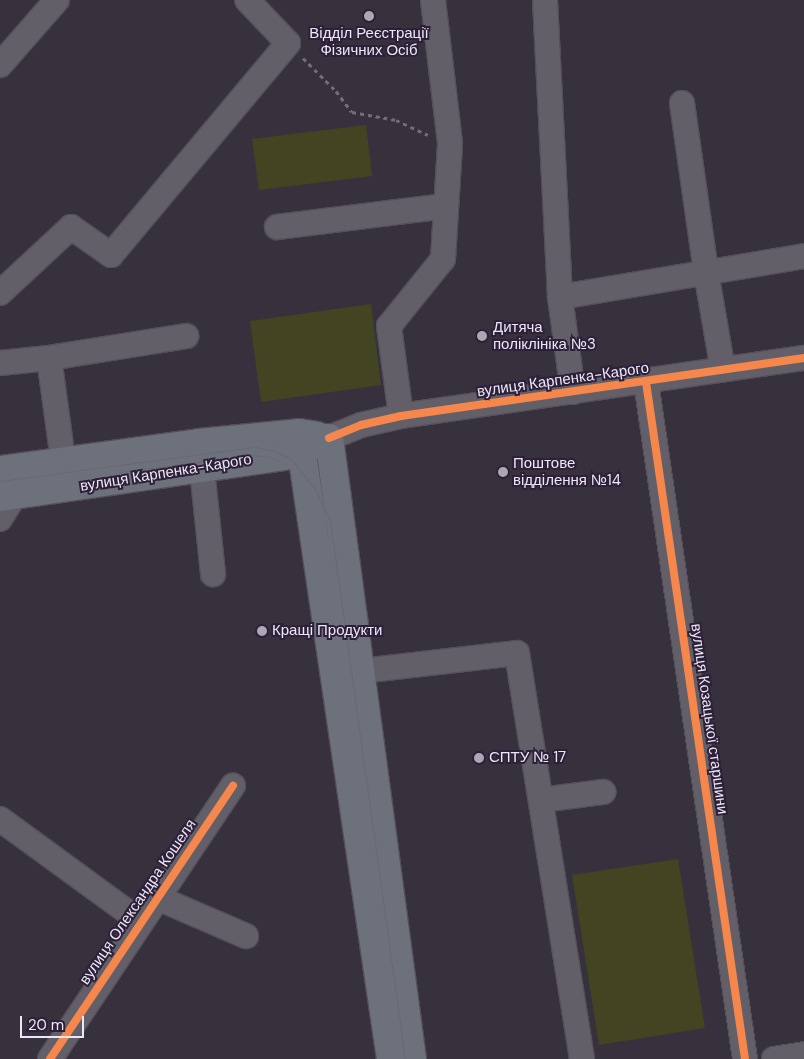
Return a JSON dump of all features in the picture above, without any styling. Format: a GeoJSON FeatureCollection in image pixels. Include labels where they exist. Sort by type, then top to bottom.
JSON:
{"type":"FeatureCollection","features":[{"type":"Feature","properties":{"kind":"main road","name":"вулиця Карпенка-Карого"},"geometry":{"type":"LineString","coordinates":[[8,496],[201,456],[329,438]]}},
{"type":"Feature","properties":{"kind":"main road"},"geometry":{"type":"LineString","coordinates":[[329,438],[412,1059]]}},
{"type":"Feature","properties":{"kind":"main road"},"geometry":{"type":"LineString","coordinates":[[300,442],[390,1059]]}},
{"type":"Feature","properties":{"kind":"main road","name":"вулиця Карпенка-Карого"},"geometry":{"type":"LineString","coordinates":[[0,470],[63,460],[201,456]]}},
{"type":"Feature","properties":{"kind":"street"},"geometry":{"type":"LineString","coordinates":[[0,65],[57,0]]}},
{"type":"Feature","properties":{"kind":"street"},"geometry":{"type":"LineString","coordinates":[[0,293],[71,226],[112,255],[288,43],[247,0]]}},
{"type":"Feature","properties":{"kind":"street"},"geometry":{"type":"LineString","coordinates":[[401,416],[389,326],[443,259],[450,143],[433,0]]}},
{"type":"Feature","properties":{"kind":"street"},"geometry":{"type":"LineString","coordinates":[[546,0],[560,297],[573,392]]}},
{"type":"Feature","properties":{"kind":"street"},"geometry":{"type":"LineString","coordinates":[[682,103],[706,272],[723,370]]}},
{"type":"Feature","properties":{"kind":"street"},"geometry":{"type":"LineString","coordinates":[[277,228],[446,206]]}},
{"type":"Feature","properties":{"kind":"street"},"geometry":{"type":"LineString","coordinates":[[560,297],[804,256]]}},
{"type":"Feature","properties":{"kind":"street"},"geometry":{"type":"LineString","coordinates":[[0,363],[49,358],[186,336]]}},
{"type":"Feature","properties":{"kind":"street"},"geometry":{"type":"LineString","coordinates":[[49,358],[63,460]]}},
{"type":"Feature","properties":{"kind":"street","name":"вулиця Карпенка-Карого"},"geometry":{"type":"LineString","coordinates":[[329,438],[361,425],[401,416],[804,358]]}},
{"type":"Feature","properties":{"kind":"street","name":"вулиця Козацької старшини"},"geometry":{"type":"LineString","coordinates":[[646,382],[745,1059]]}},
{"type":"Feature","properties":{"kind":"street"},"geometry":{"type":"LineString","coordinates":[[201,456],[213,574]]}},
{"type":"Feature","properties":{"kind":"street"},"geometry":{"type":"LineString","coordinates":[[0,519],[8,496],[33,465]]}},
{"type":"Feature","properties":{"kind":"street"},"geometry":{"type":"LineString","coordinates":[[360,671],[517,652],[582,1059]]}},
{"type":"Feature","properties":{"kind":"street","name":"вулиця Олександра Кошеля"},"geometry":{"type":"LineString","coordinates":[[50,1059],[233,786]]}},
{"type":"Feature","properties":{"kind":"street"},"geometry":{"type":"LineString","coordinates":[[540,800],[603,792]]}},
{"type":"Feature","properties":{"kind":"street"},"geometry":{"type":"LineString","coordinates":[[0,819],[141,922]]}},
{"type":"Feature","properties":{"kind":"street"},"geometry":{"type":"LineString","coordinates":[[158,898],[246,936]]}},
{"type":"Feature","properties":{"kind":"street"},"geometry":{"type":"LineString","coordinates":[[774,1059],[804,1054]]}},
{"type":"Feature","properties":{"kind":"path"},"geometry":{"type":"LineString","coordinates":[[288,43],[336,91],[352,112],[396,120],[450,143]]}},
{"type":"Feature","properties":{"kind":"green space"},"geometry":{"type":"Polygon","coordinates":[[[366,125],[372,176],[259,190],[252,139],[366,125]]]}},
{"type":"Feature","properties":{"kind":"green space"},"geometry":{"type":"Polygon","coordinates":[[[371,304],[381,385],[261,402],[250,321],[371,304]]]}},
{"type":"Feature","properties":{"kind":"green space"},"geometry":{"type":"Polygon","coordinates":[[[678,859],[705,1028],[599,1045],[572,875],[678,859]]]}},
{"type":"Feature","properties":{"kind":"tram line"},"geometry":{"type":"LineString","coordinates":[[0,481],[255,447],[272,450],[291,459],[314,487],[330,520],[405,1059]]}},
{"type":"Feature","properties":{"kind":"tram line"},"geometry":{"type":"LineString","coordinates":[[119,472],[253,455],[270,457],[277,460]]}},
{"type":"Feature","properties":{"kind":"cycle path"},"geometry":{"type":"LineString","coordinates":[[329,438],[361,425],[401,416],[804,358]]}},
{"type":"Feature","properties":{"kind":"cycle path"},"geometry":{"type":"LineString","coordinates":[[646,382],[745,1059]]}},
{"type":"Feature","properties":{"kind":"cycle path"},"geometry":{"type":"LineString","coordinates":[[50,1059],[233,786]]}},
{"type":"Feature","properties":{"kind":"place","name":"Відділ Реєстрації Фізичних Осіб"},"geometry":{"type":"Point","coordinates":[369,16]}},
{"type":"Feature","properties":{"kind":"place","name":"Дитяча поліклініка №3"},"geometry":{"type":"Point","coordinates":[482,336]}},
{"type":"Feature","properties":{"kind":"place","name":"Поштове відділення №14"},"geometry":{"type":"Point","coordinates":[503,472]}},
{"type":"Feature","properties":{"kind":"place","name":"Кращі Продукти"},"geometry":{"type":"Point","coordinates":[262,631]}},
{"type":"Feature","properties":{"kind":"place","name":"СПТУ № 17"},"geometry":{"type":"Point","coordinates":[479,758]}}]}
